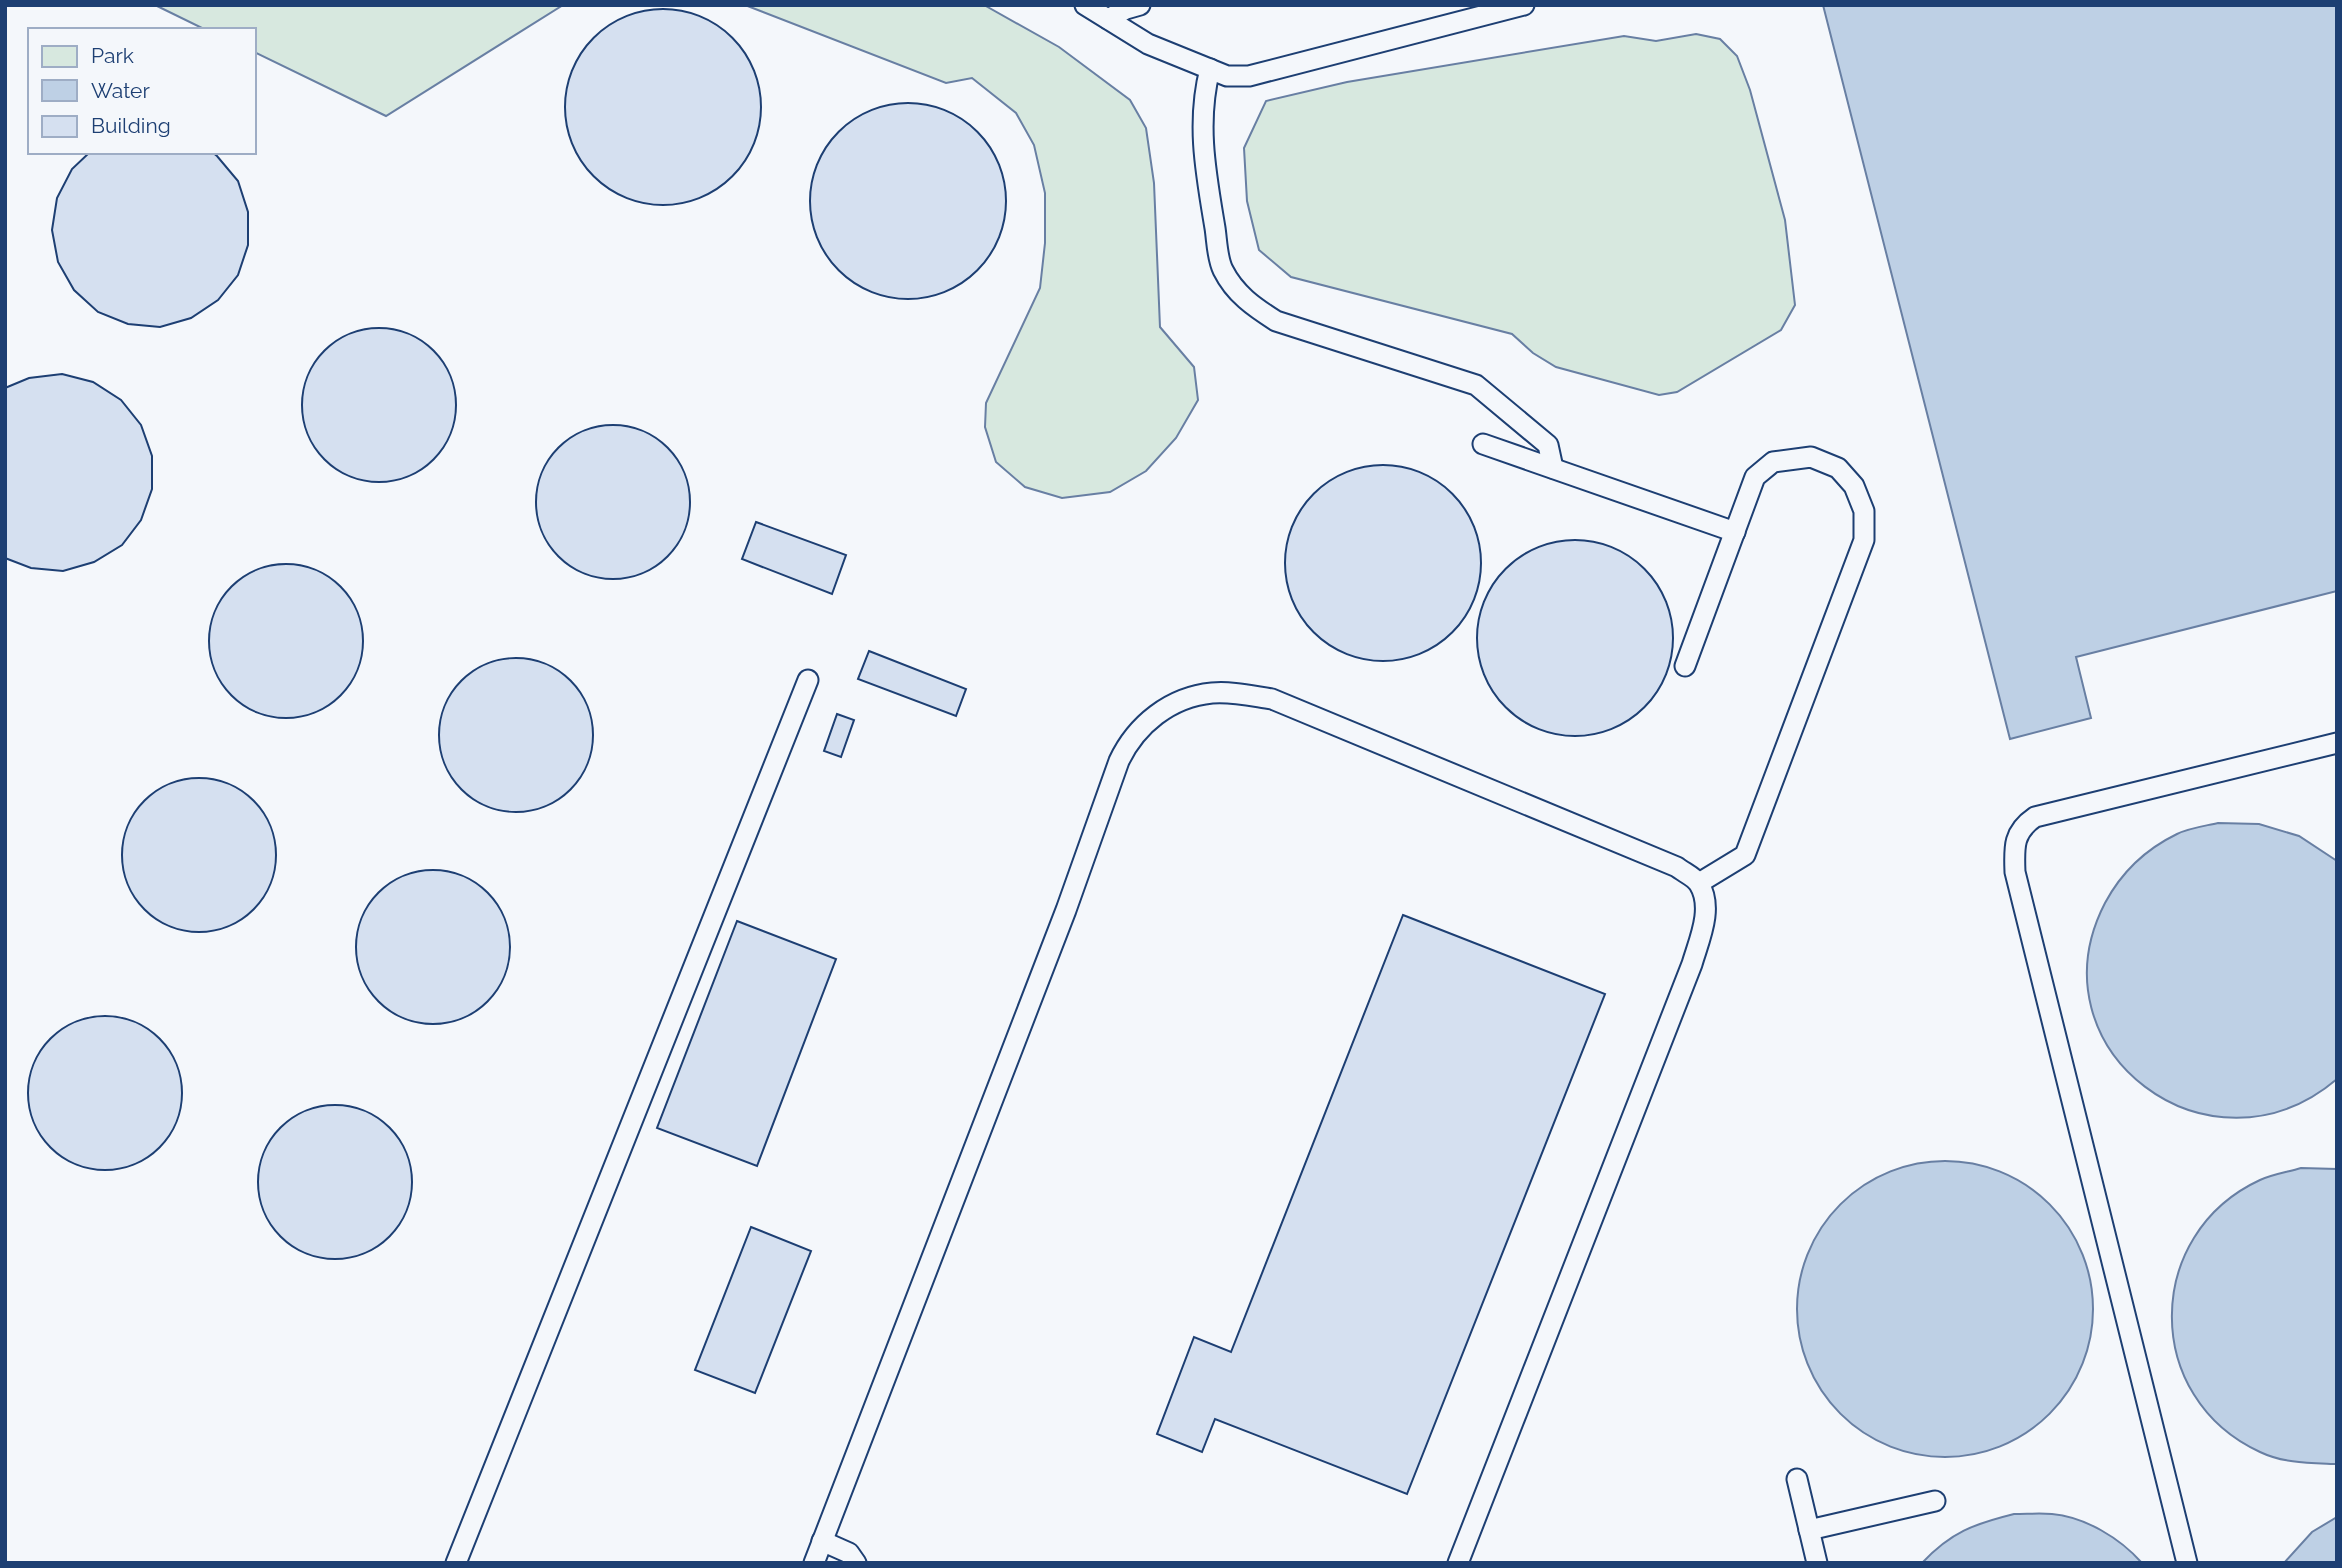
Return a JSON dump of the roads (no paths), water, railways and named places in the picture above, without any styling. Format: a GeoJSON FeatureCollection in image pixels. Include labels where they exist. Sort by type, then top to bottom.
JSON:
{"type":"FeatureCollection","features":[{"type":"Feature","properties":{"kind":"lane"},"geometry":{"type":"LineString","coordinates":[[1085,5],[1148,44],[1227,76],[1249,76],[1524,5]]}},
{"type":"Feature","properties":{"kind":"lane"},"geometry":{"type":"LineString","coordinates":[[1108,19],[1140,5]]}},
{"type":"Feature","properties":{"kind":"lane"},"geometry":{"type":"LineString","coordinates":[[1210,69],[1202,123],[1203,161],[1221,267],[1232,285],[1248,303],[1276,321],[1476,385],[1548,444],[1553,468]]}},
{"type":"Feature","properties":{"kind":"lane"},"geometry":{"type":"LineString","coordinates":[[1483,444],[1735,532]]}},
{"type":"Feature","properties":{"kind":"lane"},"geometry":{"type":"LineString","coordinates":[[1685,666],[1755,477],[1773,462],[1811,457],[1838,468],[1854,486],[1864,511],[1864,540],[1745,855],[1699,883]]}},
{"type":"Feature","properties":{"kind":"lane"},"geometry":{"type":"LineString","coordinates":[[456,1563],[808,680]]}},
{"type":"Feature","properties":{"kind":"lane"},"geometry":{"type":"LineString","coordinates":[[814,1563],[1061,923],[1119,761],[1128,744],[1157,714],[1180,702],[1211,693],[1243,694],[1272,699],[1677,867],[1699,883],[1706,905],[1703,929],[1692,964],[1458,1563]]}},
{"type":"Feature","properties":{"kind":"lane"},"geometry":{"type":"LineString","coordinates":[[2187,1563],[2015,872],[2016,840],[2020,829],[2035,817],[2337,743]]}},
{"type":"Feature","properties":{"kind":"lane"},"geometry":{"type":"LineString","coordinates":[[1797,1479],[1817,1563]]}},
{"type":"Feature","properties":{"kind":"lane"},"geometry":{"type":"LineString","coordinates":[[1809,1530],[1935,1501]]}},
{"type":"Feature","properties":{"kind":"lane"},"geometry":{"type":"LineString","coordinates":[[822,1542],[849,1553],[856,1563]]}},
{"type":"Feature","properties":{"kind":"water"},"geometry":{"type":"Polygon","coordinates":[[[1823,5],[2337,5],[2337,591],[2076,657],[2091,718],[2010,739],[1823,5]]]}},
{"type":"Feature","properties":{"kind":"water"},"geometry":{"type":"Polygon","coordinates":[[[2218,823],[2259,824],[2299,836],[2337,861],[2337,1079],[2287,1108],[2236,1118],[2188,1110],[2145,1087],[2112,1052],[2091,1008],[2088,957],[2105,903],[2119,882],[2135,863],[2155,847],[2177,834],[2218,823]]]}},
{"type":"Feature","properties":{"kind":"water"},"geometry":{"type":"Polygon","coordinates":[[[1945,1161],[1974,1164],[2002,1172],[2027,1186],[2050,1204],[2076,1239],[2082,1252],[2090,1280],[2093,1309],[2090,1338],[2082,1366],[2068,1391],[2050,1414],[2015,1440],[2002,1446],[1974,1454],[1945,1457],[1916,1454],[1888,1446],[1863,1432],[1840,1414],[1814,1379],[1808,1366],[1800,1338],[1797,1309],[1800,1280],[1808,1252],[1822,1227],[1840,1204],[1875,1178],[1888,1172],[1916,1164],[1945,1161]]]}},
{"type":"Feature","properties":{"kind":"water"},"geometry":{"type":"Polygon","coordinates":[[[2301,1168],[2337,1169],[2337,1464],[2296,1462],[2269,1456],[2221,1427],[2194,1394],[2177,1356],[2172,1316],[2177,1276],[2194,1238],[2222,1205],[2260,1180],[2301,1168]]]}},
{"type":"Feature","properties":{"kind":"water"},"geometry":{"type":"Polygon","coordinates":[[[2014,1514],[2052,1514],[2077,1519],[2113,1537],[2142,1563],[1922,1563],[1943,1544],[1964,1531],[2014,1514]]]}},
{"type":"Feature","properties":{"kind":"water"},"geometry":{"type":"Polygon","coordinates":[[[2337,1517],[2337,1563],[2284,1563],[2312,1532],[2337,1517]]]}}]}
